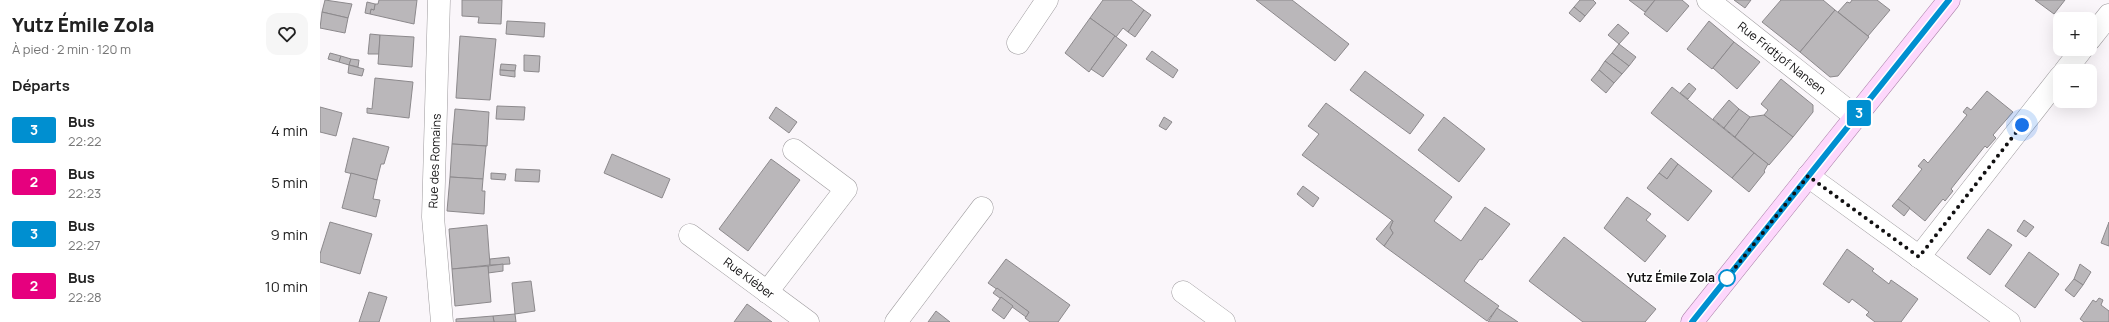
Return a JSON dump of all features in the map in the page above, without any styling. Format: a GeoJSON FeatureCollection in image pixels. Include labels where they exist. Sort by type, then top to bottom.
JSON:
{"type":"FeatureCollection","features":[{"type":"Feature","properties":{"kind":"main road"},"geometry":{"type":"LineString","coordinates":[[1692,322],[1949,0]]}},
{"type":"Feature","properties":{"kind":"street","name":"Rue des Romains"},"geometry":{"type":"LineString","coordinates":[[439,0],[433,217],[442,322]]}},
{"type":"Feature","properties":{"kind":"street"},"geometry":{"type":"LineString","coordinates":[[1018,43],[1047,0]]}},
{"type":"Feature","properties":{"kind":"street","name":"Rue Fridtjof Nansen"},"geometry":{"type":"LineString","coordinates":[[1708,0],[1856,117]]}},
{"type":"Feature","properties":{"kind":"street"},"geometry":{"type":"LineString","coordinates":[[2097,30],[2109,15]]}},
{"type":"Feature","properties":{"kind":"street"},"geometry":{"type":"LineString","coordinates":[[2070,64],[2077,56]]}},
{"type":"Feature","properties":{"kind":"street"},"geometry":{"type":"LineString","coordinates":[[1919,257],[2053,86]]}},
{"type":"Feature","properties":{"kind":"street"},"geometry":{"type":"LineString","coordinates":[[767,292],[846,189],[794,150]]}},
{"type":"Feature","properties":{"kind":"street"},"geometry":{"type":"LineString","coordinates":[[1808,176],[2009,322]]}},
{"type":"Feature","properties":{"kind":"street"},"geometry":{"type":"LineString","coordinates":[[896,322],[982,208]]}},
{"type":"Feature","properties":{"kind":"street","name":"Rue Kléber"},"geometry":{"type":"LineString","coordinates":[[690,235],[808,322]]}},
{"type":"Feature","properties":{"kind":"street"},"geometry":{"type":"LineString","coordinates":[[1183,292],[1224,322]]}},
{"type":"Feature","properties":{"kind":"building"},"geometry":{"type":"Polygon","coordinates":[[[325,0],[352,4],[348,18],[322,12],[325,0]]]}},
{"type":"Feature","properties":{"kind":"building"},"geometry":{"type":"Polygon","coordinates":[[[379,0],[417,0],[414,24],[370,14],[371,9],[374,10],[375,4],[378,4],[379,0]]]}},
{"type":"Feature","properties":{"kind":"building"},"geometry":{"type":"Polygon","coordinates":[[[462,0],[502,0],[501,24],[478,23],[479,17],[462,16],[462,0]]]}},
{"type":"Feature","properties":{"kind":"building"},"geometry":{"type":"Polygon","coordinates":[[[1103,0],[1131,0],[1144,10],[1128,32],[1123,28],[1116,37],[1090,18],[1103,0]]]}},
{"type":"Feature","properties":{"kind":"building"},"geometry":{"type":"Polygon","coordinates":[[[1256,0],[1292,0],[1349,44],[1335,61],[1256,0]]]}},
{"type":"Feature","properties":{"kind":"building"},"geometry":{"type":"Polygon","coordinates":[[[1580,0],[1593,0],[1596,3],[1585,16],[1574,7],[1580,0]]]}},
{"type":"Feature","properties":{"kind":"building"},"geometry":{"type":"Polygon","coordinates":[[[1629,0],[1655,0],[1645,12],[1629,0]]]}},
{"type":"Feature","properties":{"kind":"building"},"geometry":{"type":"Polygon","coordinates":[[[1655,0],[1682,0],[1689,6],[1667,32],[1644,14],[1655,0]]]}},
{"type":"Feature","properties":{"kind":"building"},"geometry":{"type":"Polygon","coordinates":[[[1734,0],[1751,0],[1745,8],[1734,0]]]}},
{"type":"Feature","properties":{"kind":"building"},"geometry":{"type":"Polygon","coordinates":[[[1781,0],[1823,0],[1835,10],[1800,52],[1762,22],[1781,0]]]}},
{"type":"Feature","properties":{"kind":"building"},"geometry":{"type":"Polygon","coordinates":[[[1852,0],[1877,0],[1890,10],[1868,36],[1838,12],[1847,2],[1850,3],[1852,0]]]}},
{"type":"Feature","properties":{"kind":"building"},"geometry":{"type":"Polygon","coordinates":[[[2035,0],[2065,0],[2053,13],[2035,0]]]}},
{"type":"Feature","properties":{"kind":"building"},"geometry":{"type":"Polygon","coordinates":[[[367,2],[375,4],[374,10],[371,9],[370,14],[365,13],[367,2]]]}},
{"type":"Feature","properties":{"kind":"building"},"geometry":{"type":"Polygon","coordinates":[[[1574,7],[1585,16],[1580,22],[1569,13],[1574,7]]]}},
{"type":"Feature","properties":{"kind":"building"},"geometry":{"type":"Polygon","coordinates":[[[1144,10],[1151,15],[1135,37],[1128,32],[1144,10]]]}},
{"type":"Feature","properties":{"kind":"building"},"geometry":{"type":"Polygon","coordinates":[[[1835,10],[1869,37],[1838,76],[1830,77],[1800,52],[1835,10]]]}},
{"type":"Feature","properties":{"kind":"building"},"geometry":{"type":"Polygon","coordinates":[[[322,12],[348,18],[345,33],[320,28],[322,12]]]}},
{"type":"Feature","properties":{"kind":"building"},"geometry":{"type":"Polygon","coordinates":[[[1090,18],[1115,36],[1089,72],[1065,53],[1090,18]]]}},
{"type":"Feature","properties":{"kind":"building"},"geometry":{"type":"Polygon","coordinates":[[[507,21],[545,23],[544,37],[506,34],[507,21]]]}},
{"type":"Feature","properties":{"kind":"building"},"geometry":{"type":"Polygon","coordinates":[[[1709,21],[1734,42],[1712,69],[1687,49],[1709,21]]]}},
{"type":"Feature","properties":{"kind":"building"},"geometry":{"type":"Polygon","coordinates":[[[1618,24],[1629,33],[1619,44],[1608,35],[1618,24]]]}},
{"type":"Feature","properties":{"kind":"building"},"geometry":{"type":"Polygon","coordinates":[[[370,34],[380,35],[379,54],[368,54],[370,34]]]}},
{"type":"Feature","properties":{"kind":"building"},"geometry":{"type":"Polygon","coordinates":[[[380,35],[414,37],[412,67],[378,64],[380,35]]]}},
{"type":"Feature","properties":{"kind":"building"},"geometry":{"type":"Polygon","coordinates":[[[460,36],[496,39],[490,100],[456,98],[460,36]]]}},
{"type":"Feature","properties":{"kind":"building"},"geometry":{"type":"Polygon","coordinates":[[[1115,36],[1127,45],[1103,77],[1091,69],[1115,36]]]}},
{"type":"Feature","properties":{"kind":"building"},"geometry":{"type":"Polygon","coordinates":[[[1734,42],[1760,62],[1737,89],[1713,68],[1734,42]]]}},
{"type":"Feature","properties":{"kind":"building"},"geometry":{"type":"Polygon","coordinates":[[[1619,44],[1636,57],[1629,66],[1612,53],[1619,44]]]}},
{"type":"Feature","properties":{"kind":"building"},"geometry":{"type":"Polygon","coordinates":[[[1152,51],[1178,70],[1173,78],[1146,59],[1152,51]]]}},
{"type":"Feature","properties":{"kind":"building"},"geometry":{"type":"Polygon","coordinates":[[[330,53],[341,56],[339,62],[328,59],[330,53]]]}},
{"type":"Feature","properties":{"kind":"building"},"geometry":{"type":"Polygon","coordinates":[[[1612,53],[1629,66],[1622,74],[1605,61],[1612,53]]]}},
{"type":"Feature","properties":{"kind":"building"},"geometry":{"type":"Polygon","coordinates":[[[524,55],[540,56],[539,72],[524,71],[524,55]]]}},
{"type":"Feature","properties":{"kind":"building"},"geometry":{"type":"Polygon","coordinates":[[[341,56],[351,59],[349,65],[339,62],[341,56]]]}},
{"type":"Feature","properties":{"kind":"building"},"geometry":{"type":"Polygon","coordinates":[[[351,59],[359,60],[358,67],[349,65],[351,59]]]}},
{"type":"Feature","properties":{"kind":"building"},"geometry":{"type":"Polygon","coordinates":[[[1605,61],[1622,74],[1614,83],[1599,70],[1605,61]]]}},
{"type":"Feature","properties":{"kind":"building"},"geometry":{"type":"Polygon","coordinates":[[[501,64],[516,65],[515,71],[500,70],[501,64]]]}},
{"type":"Feature","properties":{"kind":"building"},"geometry":{"type":"Polygon","coordinates":[[[349,65],[364,69],[362,76],[348,73],[349,65]]]}},
{"type":"Feature","properties":{"kind":"building"},"geometry":{"type":"Polygon","coordinates":[[[500,70],[515,71],[515,77],[500,75],[500,70]]]}},
{"type":"Feature","properties":{"kind":"building"},"geometry":{"type":"Polygon","coordinates":[[[1599,70],[1614,83],[1606,93],[1591,80],[1599,70]]]}},
{"type":"Feature","properties":{"kind":"building"},"geometry":{"type":"Polygon","coordinates":[[[1365,71],[1424,115],[1410,134],[1350,90],[1365,71]]]}},
{"type":"Feature","properties":{"kind":"building"},"geometry":{"type":"Polygon","coordinates":[[[375,78],[413,82],[409,118],[367,113],[367,108],[372,109],[375,78]]]}},
{"type":"Feature","properties":{"kind":"building"},"geometry":{"type":"Polygon","coordinates":[[[1781,79],[1813,105],[1813,112],[1793,137],[1764,115],[1768,110],[1761,104],[1781,79]]]}},
{"type":"Feature","properties":{"kind":"building"},"geometry":{"type":"Polygon","coordinates":[[[1689,83],[1696,89],[1688,99],[1680,93],[1689,83]]]}},
{"type":"Feature","properties":{"kind":"building"},"geometry":{"type":"Polygon","coordinates":[[[1672,87],[1754,153],[1732,178],[1651,113],[1672,87]]]}},
{"type":"Feature","properties":{"kind":"building"},"geometry":{"type":"Polygon","coordinates":[[[1987,91],[2013,112],[1993,135],[1996,138],[1987,148],[1985,146],[1951,189],[1953,191],[1945,201],[1943,199],[1925,221],[1898,199],[1922,169],[1918,166],[1924,159],[1928,163],[1967,115],[1963,112],[1967,107],[1971,110],[1987,91]]]}},
{"type":"Feature","properties":{"kind":"building"},"geometry":{"type":"Polygon","coordinates":[[[1729,100],[1739,109],[1724,128],[1713,119],[1729,100]]]}},
{"type":"Feature","properties":{"kind":"building"},"geometry":{"type":"Polygon","coordinates":[[[1326,103],[1452,197],[1434,221],[1461,241],[1485,207],[1510,224],[1482,260],[1480,259],[1464,281],[1499,306],[1487,321],[1384,246],[1393,233],[1390,228],[1393,221],[1302,155],[1319,134],[1308,126],[1326,103]]]}},
{"type":"Feature","properties":{"kind":"building"},"geometry":{"type":"Polygon","coordinates":[[[497,106],[525,107],[524,120],[496,119],[497,106]]]}},
{"type":"Feature","properties":{"kind":"building"},"geometry":{"type":"Polygon","coordinates":[[[320,107],[342,113],[336,136],[320,132],[320,107]]]}},
{"type":"Feature","properties":{"kind":"building"},"geometry":{"type":"Polygon","coordinates":[[[776,107],[797,122],[789,133],[769,118],[776,107]]]}},
{"type":"Feature","properties":{"kind":"building"},"geometry":{"type":"Polygon","coordinates":[[[455,109],[489,112],[487,146],[452,144],[455,109]]]}},
{"type":"Feature","properties":{"kind":"building"},"geometry":{"type":"Polygon","coordinates":[[[1739,109],[1750,117],[1735,137],[1724,128],[1739,109]]]}},
{"type":"Feature","properties":{"kind":"building"},"geometry":{"type":"Polygon","coordinates":[[[1764,115],[1793,137],[1769,165],[1735,137],[1750,117],[1764,115]]]}},
{"type":"Feature","properties":{"kind":"building"},"geometry":{"type":"Polygon","coordinates":[[[1164,117],[1172,122],[1166,130],[1159,126],[1164,117]]]}},
{"type":"Feature","properties":{"kind":"building"},"geometry":{"type":"Polygon","coordinates":[[[1444,117],[1485,149],[1459,182],[1418,150],[1444,117]]]}},
{"type":"Feature","properties":{"kind":"building"},"geometry":{"type":"Polygon","coordinates":[[[353,138],[389,147],[384,164],[381,164],[377,180],[345,172],[353,138]]]}},
{"type":"Feature","properties":{"kind":"building"},"geometry":{"type":"Polygon","coordinates":[[[452,144],[486,146],[483,179],[450,177],[452,144]]]}},
{"type":"Feature","properties":{"kind":"building"},"geometry":{"type":"Polygon","coordinates":[[[1754,153],[1768,164],[1764,171],[1765,172],[1749,192],[1732,178],[1754,153]]]}},
{"type":"Feature","properties":{"kind":"building"},"geometry":{"type":"Polygon","coordinates":[[[612,154],[670,179],[662,198],[604,173],[612,154]]]}},
{"type":"Feature","properties":{"kind":"building"},"geometry":{"type":"Polygon","coordinates":[[[1671,158],[1678,164],[1667,179],[1659,173],[1671,158]]]}},
{"type":"Feature","properties":{"kind":"building"},"geometry":{"type":"Polygon","coordinates":[[[771,159],[800,180],[748,251],[719,229],[771,159]]]}},
{"type":"Feature","properties":{"kind":"building"},"geometry":{"type":"Polygon","coordinates":[[[1678,164],[1712,191],[1688,221],[1647,188],[1659,173],[1667,179],[1678,164]]]}},
{"type":"Feature","properties":{"kind":"building"},"geometry":{"type":"Polygon","coordinates":[[[516,169],[540,170],[539,182],[515,181],[516,169]]]}},
{"type":"Feature","properties":{"kind":"building"},"geometry":{"type":"Polygon","coordinates":[[[351,173],[377,180],[373,199],[380,200],[376,217],[342,208],[351,173]]]}},
{"type":"Feature","properties":{"kind":"building"},"geometry":{"type":"Polygon","coordinates":[[[491,173],[506,174],[505,180],[491,179],[491,173]]]}},
{"type":"Feature","properties":{"kind":"building"},"geometry":{"type":"Polygon","coordinates":[[[450,177],[483,179],[482,191],[485,191],[484,214],[447,211],[450,177]]]}},
{"type":"Feature","properties":{"kind":"building"},"geometry":{"type":"Polygon","coordinates":[[[1303,186],[1319,198],[1313,207],[1297,194],[1303,186]]]}},
{"type":"Feature","properties":{"kind":"building"},"geometry":{"type":"Polygon","coordinates":[[[1627,197],[1651,214],[1646,220],[1666,236],[1645,262],[1604,228],[1627,197]]]}},
{"type":"Feature","properties":{"kind":"building"},"geometry":{"type":"Polygon","coordinates":[[[1898,199],[1910,208],[1904,216],[1892,206],[1898,199]]]}},
{"type":"Feature","properties":{"kind":"building"},"geometry":{"type":"Polygon","coordinates":[[[1392,220],[1393,221],[1390,228],[1393,233],[1384,246],[1376,239],[1392,220]]]}},
{"type":"Feature","properties":{"kind":"building"},"geometry":{"type":"Polygon","coordinates":[[[2024,220],[2034,227],[2026,237],[2017,231],[2024,220]]]}},
{"type":"Feature","properties":{"kind":"building"},"geometry":{"type":"Polygon","coordinates":[[[330,222],[372,234],[360,274],[320,262],[320,254],[330,222]]]}},
{"type":"Feature","properties":{"kind":"building"},"geometry":{"type":"Polygon","coordinates":[[[2109,222],[2109,246],[2101,243],[2109,222]]]}},
{"type":"Feature","properties":{"kind":"building"},"geometry":{"type":"Polygon","coordinates":[[[487,225],[490,265],[452,269],[449,229],[487,225]]]}},
{"type":"Feature","properties":{"kind":"building"},"geometry":{"type":"Polygon","coordinates":[[[1988,229],[2012,245],[1990,275],[1967,258],[1988,229]]]}},
{"type":"Feature","properties":{"kind":"building"},"geometry":{"type":"Polygon","coordinates":[[[1564,237],[1656,309],[1645,322],[1583,322],[1529,281],[1564,237]]]}},
{"type":"Feature","properties":{"kind":"building"},"geometry":{"type":"Polygon","coordinates":[[[1847,249],[1874,269],[1872,271],[1889,284],[1891,280],[1918,299],[1901,322],[1875,322],[1866,315],[1869,312],[1852,299],[1849,303],[1823,284],[1847,249]]]}},
{"type":"Feature","properties":{"kind":"building"},"geometry":{"type":"Polygon","coordinates":[[[2029,252],[2059,274],[2035,308],[2005,286],[2029,252]]]}},
{"type":"Feature","properties":{"kind":"building"},"geometry":{"type":"Polygon","coordinates":[[[509,257],[510,264],[490,265],[490,259],[509,257]]]}},
{"type":"Feature","properties":{"kind":"building"},"geometry":{"type":"Polygon","coordinates":[[[1006,259],[1070,305],[1058,322],[1030,322],[1025,318],[1029,312],[988,283],[1006,259]]]}},
{"type":"Feature","properties":{"kind":"building"},"geometry":{"type":"Polygon","coordinates":[[[503,264],[503,271],[488,273],[488,266],[503,264]]]}},
{"type":"Feature","properties":{"kind":"building"},"geometry":{"type":"Polygon","coordinates":[[[2080,264],[2091,272],[2083,285],[2074,279],[2080,264]]]}},
{"type":"Feature","properties":{"kind":"building"},"geometry":{"type":"Polygon","coordinates":[[[488,266],[491,302],[455,306],[452,269],[488,266]]]}},
{"type":"Feature","properties":{"kind":"building"},"geometry":{"type":"Polygon","coordinates":[[[2074,279],[2083,285],[2074,297],[2065,290],[2074,279]]]}},
{"type":"Feature","properties":{"kind":"building"},"geometry":{"type":"Polygon","coordinates":[[[531,281],[535,311],[515,314],[512,283],[531,281]]]}},
{"type":"Feature","properties":{"kind":"building"},"geometry":{"type":"Polygon","coordinates":[[[997,288],[1029,312],[1026,317],[993,293],[997,288]]]}},
{"type":"Feature","properties":{"kind":"building"},"geometry":{"type":"Polygon","coordinates":[[[369,292],[387,297],[379,322],[359,322],[369,292]]]}},
{"type":"Feature","properties":{"kind":"building"},"geometry":{"type":"Polygon","coordinates":[[[1001,297],[1013,306],[1004,319],[992,310],[1001,297]]]}},
{"type":"Feature","properties":{"kind":"building"},"geometry":{"type":"Polygon","coordinates":[[[2099,298],[2103,300],[2101,305],[2109,311],[2109,322],[2084,322],[2080,319],[2093,300],[2096,302],[2099,298]]]}},
{"type":"Feature","properties":{"kind":"building"},"geometry":{"type":"Polygon","coordinates":[[[747,304],[772,322],[734,322],[747,304]]]}},
{"type":"Feature","properties":{"kind":"building"},"geometry":{"type":"Polygon","coordinates":[[[1497,308],[1518,322],[1488,322],[1497,308]]]}},
{"type":"Feature","properties":{"kind":"building"},"geometry":{"type":"Polygon","coordinates":[[[936,311],[950,322],[928,322],[936,311]]]}},
{"type":"Feature","properties":{"kind":"building"},"geometry":{"type":"Polygon","coordinates":[[[515,314],[516,322],[494,322],[493,316],[515,314]]]}},
{"type":"Feature","properties":{"kind":"building"},"geometry":{"type":"Polygon","coordinates":[[[493,316],[494,322],[456,322],[456,319],[493,316]]]}},
{"type":"Feature","properties":{"kind":"bus line","name":"3"},"geometry":{"type":"LineString","coordinates":[[1692,322],[1949,0]]}},
{"type":"Feature","properties":{"kind":"place","name":"Yutz Émile Zola"},"geometry":{"type":"Point","coordinates":[1727,278]}},
{"type":"Feature","properties":{"kind":"route"},"geometry":{"type":"LineString","coordinates":[[1727,278],[1808,176],[1919,257],[2022,125]]}}]}
